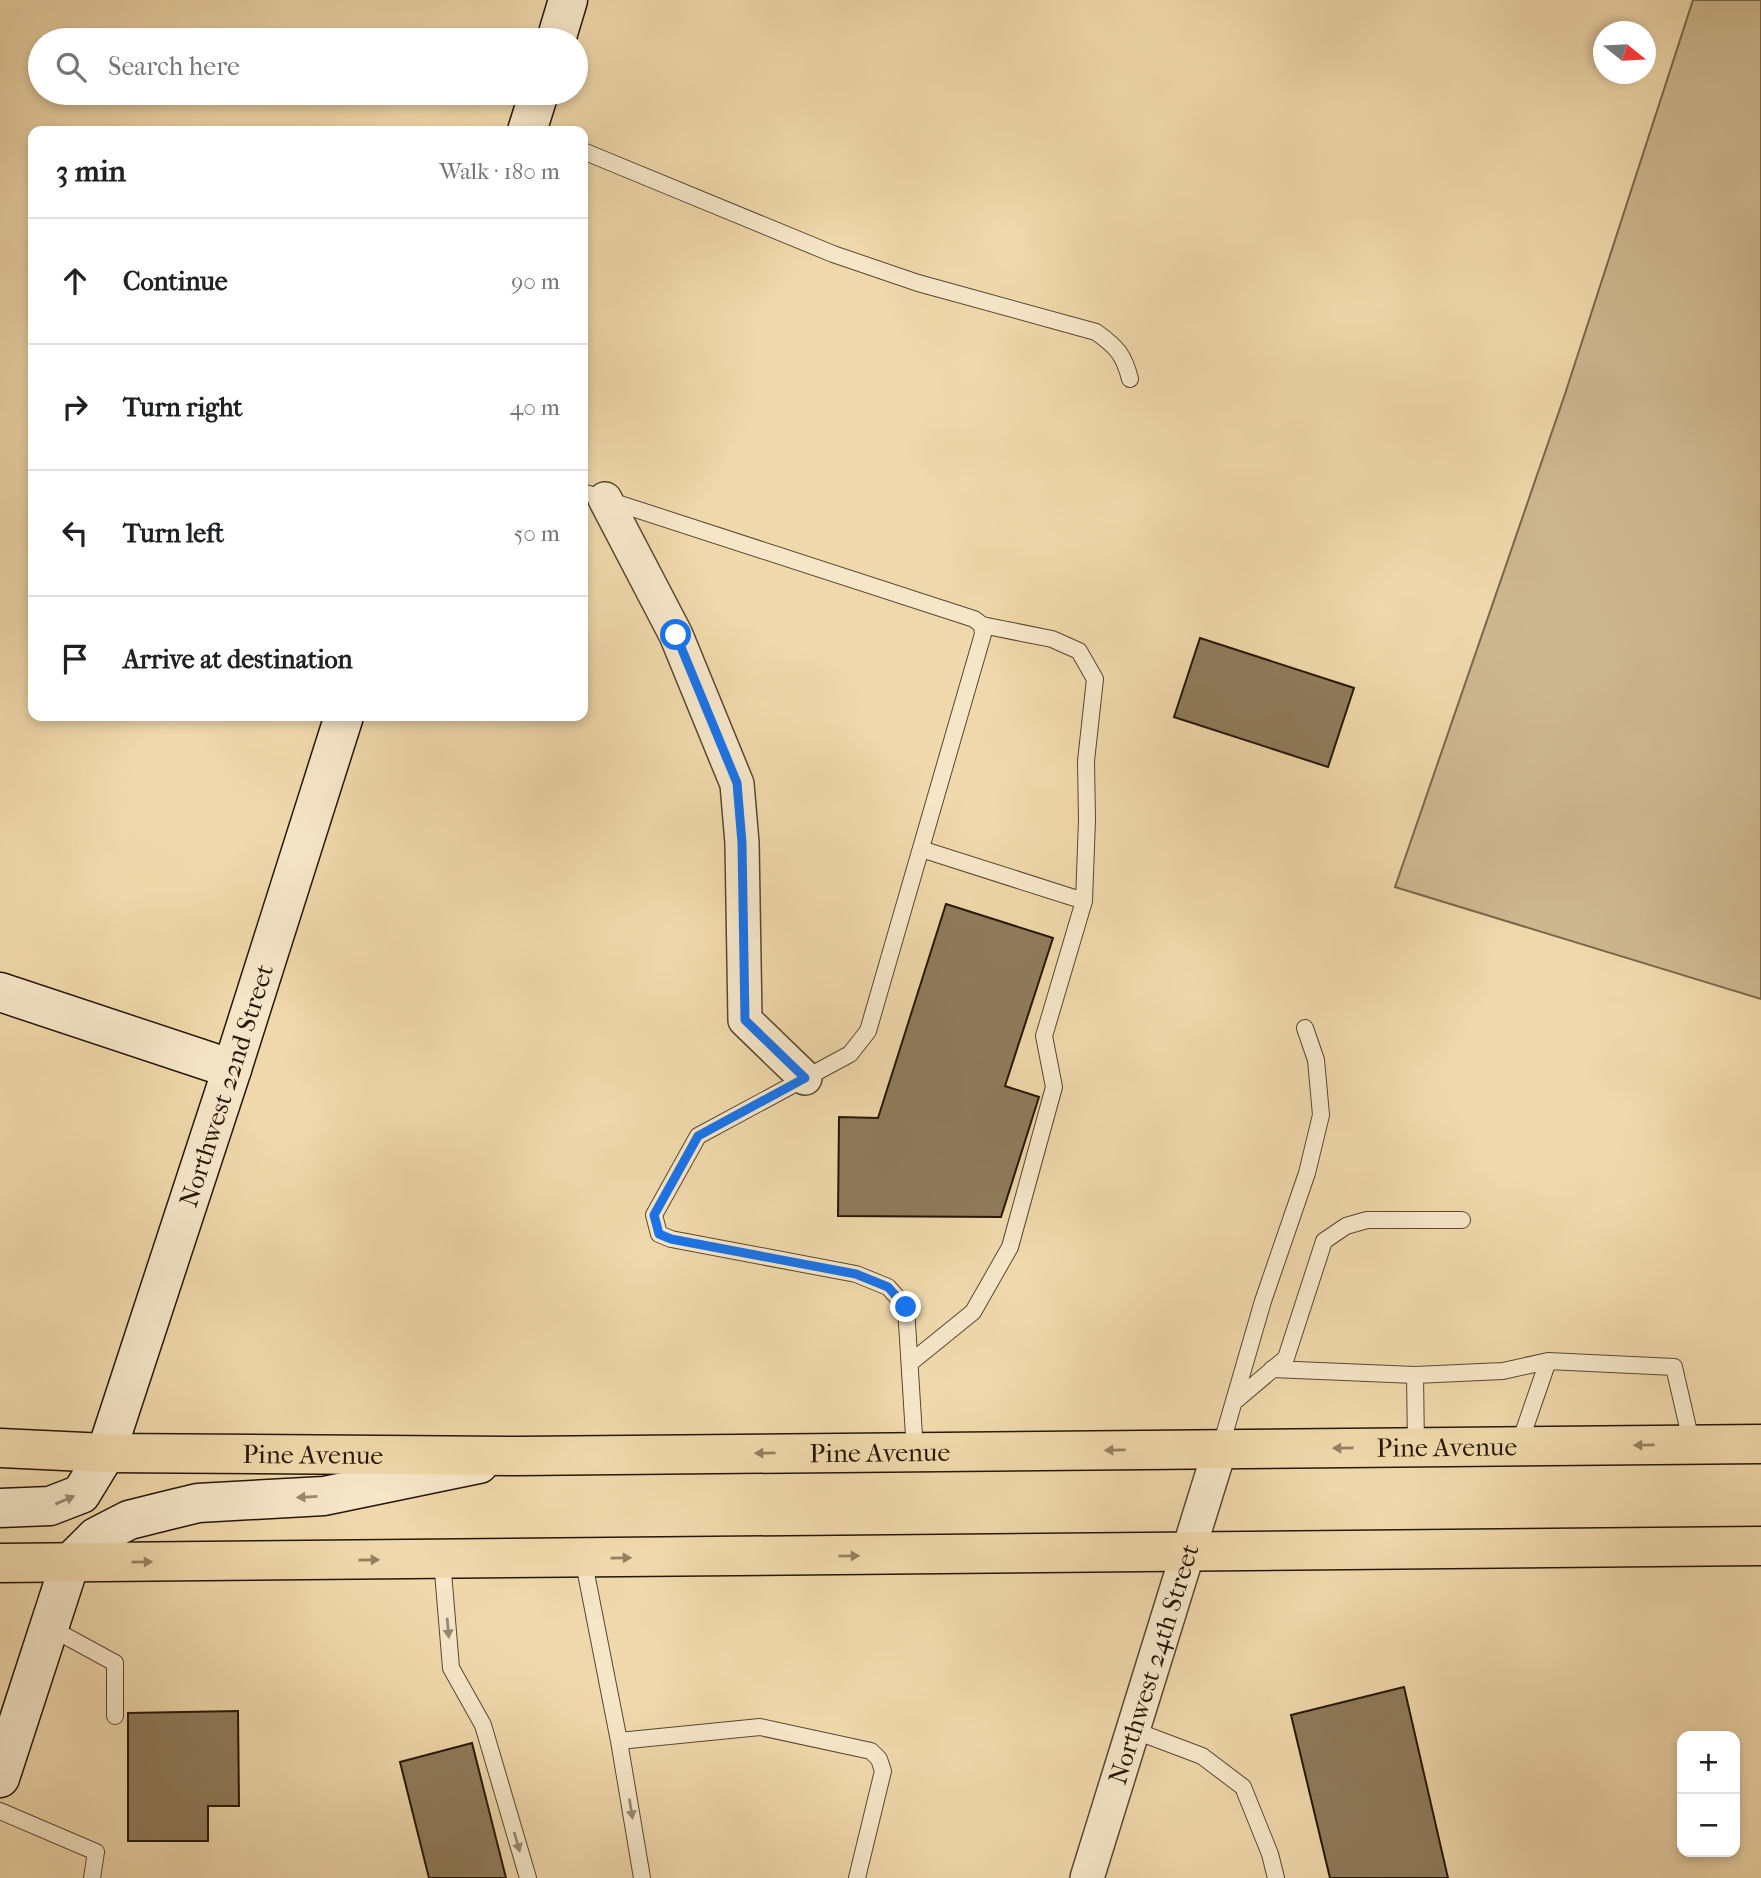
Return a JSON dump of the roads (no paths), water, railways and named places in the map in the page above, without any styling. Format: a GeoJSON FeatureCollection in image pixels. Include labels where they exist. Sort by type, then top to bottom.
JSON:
{"type":"FeatureCollection","features":[{"type":"Feature","properties":{"kind":"highway","name":"Pine Avenue"},"geometry":{"type":"LineString","coordinates":[[0,1448],[106,1453],[518,1456],[1761,1444]]}},
{"type":"Feature","properties":{"kind":"highway"},"geometry":{"type":"LineString","coordinates":[[0,1563],[1761,1546]]}},
{"type":"Feature","properties":{"kind":"street"},"geometry":{"type":"LineString","coordinates":[[560,28],[568,0]]}},
{"type":"Feature","properties":{"kind":"street"},"geometry":{"type":"LineString","coordinates":[[594,495],[676,635],[737,783],[742,843],[745,1020],[805,1078]]}},
{"type":"Feature","properties":{"kind":"street","name":"Northwest 22nd Street"},"geometry":{"type":"LineString","coordinates":[[0,1508],[50,1506],[81,1494],[106,1453],[342,721]]}},
{"type":"Feature","properties":{"kind":"street"},"geometry":{"type":"LineString","coordinates":[[0,992],[232,1069]]}},
{"type":"Feature","properties":{"kind":"street","name":"Northwest 24th Street"},"geometry":{"type":"LineString","coordinates":[[1087,1878],[1220,1449]]}},
{"type":"Feature","properties":{"kind":"street"},"geometry":{"type":"LineString","coordinates":[[0,1778],[70,1563],[96,1537],[129,1520],[198,1503],[324,1496],[518,1456]]}},
{"type":"Feature","properties":{"kind":"lane"},"geometry":{"type":"LineString","coordinates":[[588,153],[833,254],[918,283],[1096,332],[1114,345],[1125,361],[1130,379]]}},
{"type":"Feature","properties":{"kind":"lane"},"geometry":{"type":"LineString","coordinates":[[594,495],[974,619],[982,625],[1052,639],[1079,651],[1095,678],[1086,761],[1084,901],[1044,1036],[1054,1087],[1010,1247],[973,1311],[910,1363]]}},
{"type":"Feature","properties":{"kind":"lane"},"geometry":{"type":"LineString","coordinates":[[915,1452],[906,1307],[888,1287],[856,1274],[671,1239],[659,1234],[654,1215],[698,1136],[850,1054],[868,1031],[984,634],[982,625]]}},
{"type":"Feature","properties":{"kind":"lane"},"geometry":{"type":"LineString","coordinates":[[921,849],[1084,901]]}},
{"type":"Feature","properties":{"kind":"lane"},"geometry":{"type":"LineString","coordinates":[[1220,1449],[1263,1301],[1307,1173],[1321,1115],[1316,1060],[1306,1028]]}},
{"type":"Feature","properties":{"kind":"lane"},"geometry":{"type":"LineString","coordinates":[[1234,1402],[1286,1358],[1324,1241],[1346,1226],[1367,1220],[1462,1220]]}},
{"type":"Feature","properties":{"kind":"lane"},"geometry":{"type":"LineString","coordinates":[[1272,1369],[1415,1376],[1503,1371],[1548,1361],[1674,1367],[1692,1445]]}},
{"type":"Feature","properties":{"kind":"lane"},"geometry":{"type":"LineString","coordinates":[[1518,1447],[1548,1361]]}},
{"type":"Feature","properties":{"kind":"lane"},"geometry":{"type":"LineString","coordinates":[[1415,1376],[1416,1447]]}},
{"type":"Feature","properties":{"kind":"lane"},"geometry":{"type":"LineString","coordinates":[[583,1558],[620,1741],[642,1878]]}},
{"type":"Feature","properties":{"kind":"lane"},"geometry":{"type":"LineString","coordinates":[[442,1560],[451,1668],[483,1726],[528,1878]]}},
{"type":"Feature","properties":{"kind":"lane"},"geometry":{"type":"LineString","coordinates":[[49,1627],[115,1663],[115,1716]]}},
{"type":"Feature","properties":{"kind":"lane"},"geometry":{"type":"LineString","coordinates":[[620,1741],[760,1727],[871,1751],[879,1759],[883,1772],[857,1878]]}},
{"type":"Feature","properties":{"kind":"lane"},"geometry":{"type":"LineString","coordinates":[[1133,1730],[1202,1756],[1243,1787],[1270,1854],[1276,1878]]}},
{"type":"Feature","properties":{"kind":"lane"},"geometry":{"type":"LineString","coordinates":[[0,1811],[96,1852],[92,1878]]}}]}
